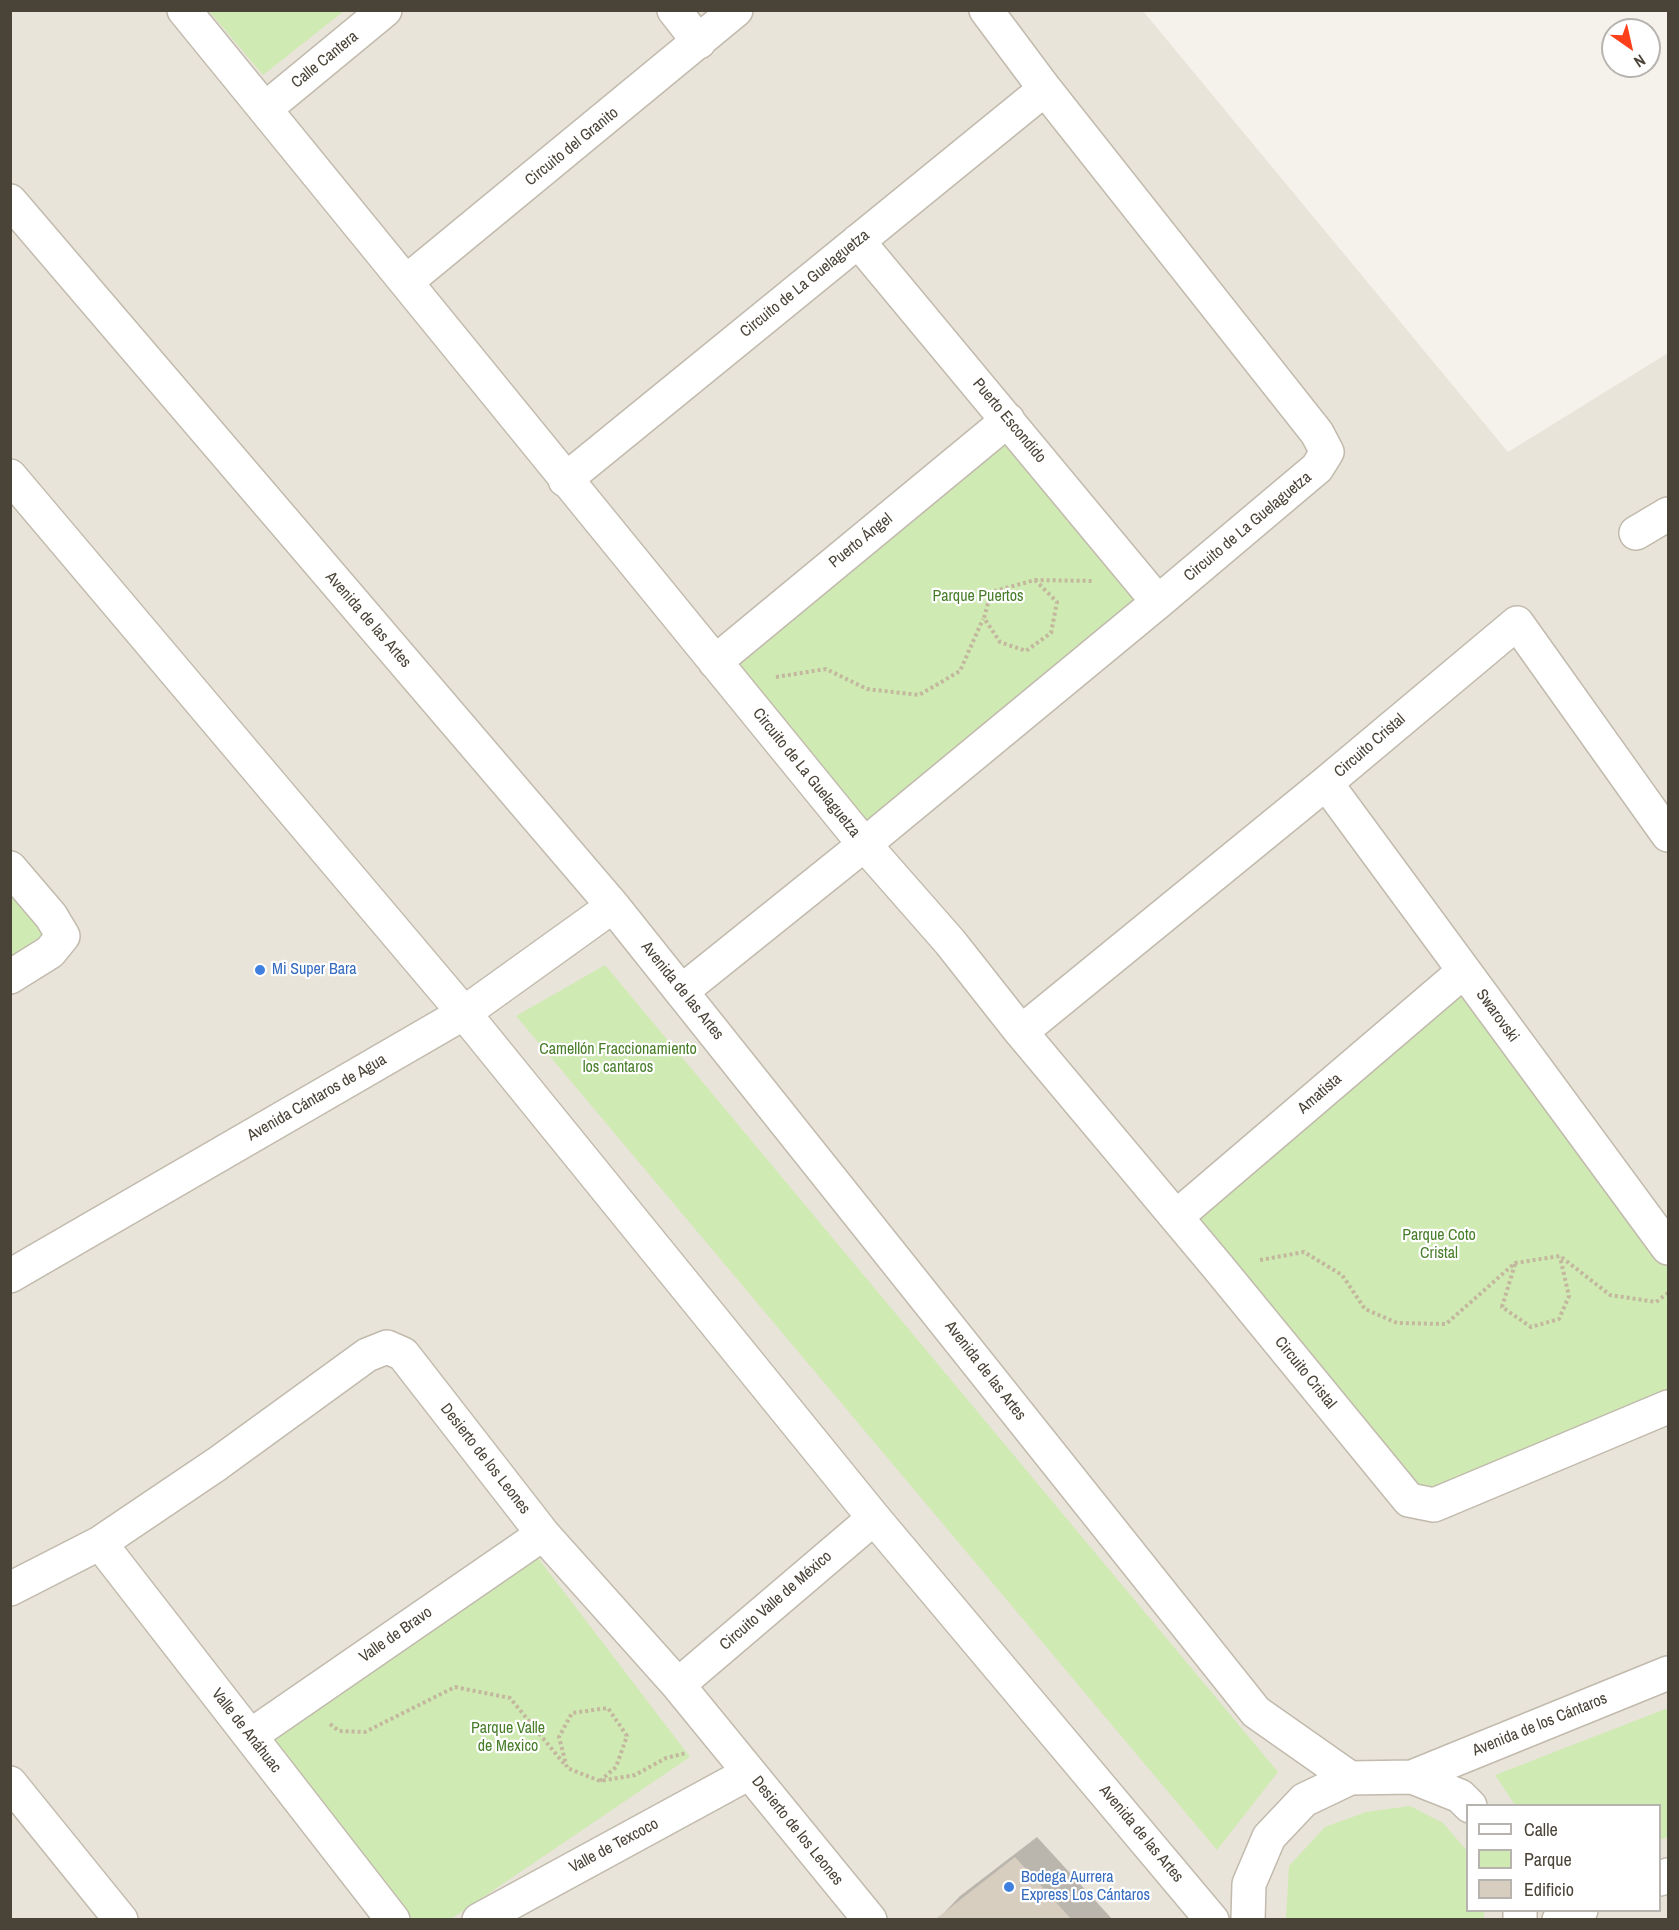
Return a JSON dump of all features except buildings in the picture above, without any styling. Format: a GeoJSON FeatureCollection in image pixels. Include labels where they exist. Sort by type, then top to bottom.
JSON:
{"type":"FeatureCollection","features":[{"type":"Feature","properties":{"kind":"street"},"geometry":{"type":"LineString","coordinates":[[184,10],[406,282]]}},
{"type":"Feature","properties":{"kind":"street","name":"Calle Cantera"},"geometry":{"type":"LineString","coordinates":[[265,109],[385,10]]}},
{"type":"Feature","properties":{"kind":"street"},"geometry":{"type":"LineString","coordinates":[[674,10],[699,42]]}},
{"type":"Feature","properties":{"kind":"street","name":"Circuito del Granito"},"geometry":{"type":"LineString","coordinates":[[406,282],[736,10]]}},
{"type":"Feature","properties":{"kind":"street","name":"Circuito de La Guelaguetza"},"geometry":{"type":"LineString","coordinates":[[682,991],[1158,602],[1317,468],[1327,452],[1317,433],[1045,89],[986,10]]}},
{"type":"Feature","properties":{"kind":"street","name":"Circuito de La Guelaguetza"},"geometry":{"type":"LineString","coordinates":[[566,480],[1045,89]]}},
{"type":"Feature","properties":{"kind":"street","name":"Avenida de las Artes"},"geometry":{"type":"LineString","coordinates":[[10,201],[613,906],[1256,1713],[1350,1778]]}},
{"type":"Feature","properties":{"kind":"street","name":"Puerto Escondido"},"geometry":{"type":"LineString","coordinates":[[858,241],[1158,602]]}},
{"type":"Feature","properties":{"kind":"street","name":"Circuito de La Guelaguetza"},"geometry":{"type":"LineString","coordinates":[[406,282],[864,844],[950,942]]}},
{"type":"Feature","properties":{"kind":"street","name":"Puerto Ángel"},"geometry":{"type":"LineString","coordinates":[[725,674],[1008,420]]}},
{"type":"Feature","properties":{"kind":"street","name":"Avenida de las Artes"},"geometry":{"type":"LineString","coordinates":[[10,476],[464,1013],[874,1518],[1212,1920]]}},
{"type":"Feature","properties":{"kind":"street"},"geometry":{"type":"LineString","coordinates":[[1636,532],[1668,514]]}},
{"type":"Feature","properties":{"kind":"street","name":"Circuito Cristal"},"geometry":{"type":"LineString","coordinates":[[1021,1032],[1326,783],[1516,623],[1668,835]]}},
{"type":"Feature","properties":{"kind":"street","name":"Swarovski"},"geometry":{"type":"LineString","coordinates":[[1326,783],[1668,1248]]}},
{"type":"Feature","properties":{"kind":"street"},"geometry":{"type":"LineString","coordinates":[[10,868],[51,916],[63,936],[50,952],[10,977]]}},
{"type":"Feature","properties":{"kind":"street","name":"Avenida Cántaros de Agua"},"geometry":{"type":"LineString","coordinates":[[10,1275],[464,1013],[613,906]]}},
{"type":"Feature","properties":{"kind":"street","name":"Circuito Cristal"},"geometry":{"type":"LineString","coordinates":[[950,942],[1021,1032],[1409,1500],[1434,1505],[1668,1407]]}},
{"type":"Feature","properties":{"kind":"street","name":"Amatista"},"geometry":{"type":"LineString","coordinates":[[1176,1217],[1464,971]]}},
{"type":"Feature","properties":{"kind":"street","name":"Desierto de los Leones"},"geometry":{"type":"LineString","coordinates":[[10,1589],[100,1543],[217,1464],[367,1355],[387,1347],[403,1354],[543,1534],[678,1685],[870,1920]]}},
{"type":"Feature","properties":{"kind":"street","name":"Circuito Valle de México"},"geometry":{"type":"LineString","coordinates":[[678,1685],[874,1518]]}},
{"type":"Feature","properties":{"kind":"street","name":"Valle de Bravo"},"geometry":{"type":"LineString","coordinates":[[250,1736],[543,1534]]}},
{"type":"Feature","properties":{"kind":"street","name":"Valle de Anáhuac"},"geometry":{"type":"LineString","coordinates":[[100,1543],[393,1920]]}},
{"type":"Feature","properties":{"kind":"street","name":"Avenida de los Cántaros"},"geometry":{"type":"LineString","coordinates":[[1412,1777],[1668,1673]]}},
{"type":"Feature","properties":{"kind":"street","name":"Valle de Texcoco"},"geometry":{"type":"LineString","coordinates":[[479,1920],[749,1773]]}},
{"type":"Feature","properties":{"kind":"street"},"geometry":{"type":"LineString","coordinates":[[1248,1920],[1249,1884],[1269,1837],[1304,1800],[1350,1778],[1412,1777],[1460,1796],[1468,1804]]}},
{"type":"Feature","properties":{"kind":"street"},"geometry":{"type":"LineString","coordinates":[[10,1783],[121,1920]]}},
{"type":"Feature","properties":{"kind":"street"},"geometry":{"type":"LineString","coordinates":[[1559,1920],[1579,1912]]}},
{"type":"Feature","properties":{"kind":"path"},"geometry":{"type":"LineString","coordinates":[[725,674],[782,675],[826,669],[867,689],[919,695],[960,671],[984,618],[992,592],[1035,580],[1094,581],[1136,574]]}},
{"type":"Feature","properties":{"kind":"path"},"geometry":{"type":"LineString","coordinates":[[984,618],[1000,642],[1026,651],[1052,633],[1058,602],[1035,580]]}},
{"type":"Feature","properties":{"kind":"path"},"geometry":{"type":"LineString","coordinates":[[1218,1267],[1304,1252],[1342,1275],[1365,1309],[1398,1323],[1446,1324],[1486,1286],[1515,1263],[1560,1256],[1610,1295],[1656,1302],[1668,1293]]}},
{"type":"Feature","properties":{"kind":"path"},"geometry":{"type":"LineString","coordinates":[[1515,1263],[1502,1307],[1531,1327],[1559,1319],[1569,1296],[1560,1256]]}},
{"type":"Feature","properties":{"kind":"path"},"geometry":{"type":"LineString","coordinates":[[299,1702],[339,1731],[365,1732],[455,1687],[510,1698],[567,1768],[600,1781],[635,1775],[666,1758],[689,1752]]}},
{"type":"Feature","properties":{"kind":"path"},"geometry":{"type":"LineString","coordinates":[[567,1768],[559,1737],[572,1713],[608,1708],[627,1736],[616,1767],[600,1781]]}},
{"type":"Feature","properties":{"kind":"shaded area"},"geometry":{"type":"Polygon","coordinates":[[[11,11],[1143,11],[1508,452],[1668,353],[1668,1919],[11,1920],[11,11]]]}},
{"type":"Feature","properties":{"kind":"green space"},"geometry":{"type":"Polygon","coordinates":[[[209,11],[344,11],[263,75],[209,11]]]}},
{"type":"Feature","properties":{"kind":"green space","name":"Parque Puertos"},"geometry":{"type":"Polygon","coordinates":[[[1003,432],[1144,599],[865,835],[721,661],[1003,432]]]}},
{"type":"Feature","properties":{"kind":"green space"},"geometry":{"type":"Polygon","coordinates":[[[10,886],[48,935],[10,959],[10,886]]]}},
{"type":"Feature","properties":{"kind":"green space","name":"Camellón Fraccionamiento los cantaros"},"geometry":{"type":"Polygon","coordinates":[[[605,965],[1278,1772],[1217,1850],[516,1016],[605,965]]]}},
{"type":"Feature","properties":{"kind":"green space","name":"Parque Coto Cristal"},"geometry":{"type":"Polygon","coordinates":[[[1468,989],[1668,1260],[1668,1394],[1419,1497],[1191,1219],[1468,989]]]}},
{"type":"Feature","properties":{"kind":"green space","name":"Parque Valle de Mexico"},"geometry":{"type":"Polygon","coordinates":[[[535,1554],[690,1757],[451,1919],[411,1920],[265,1739],[535,1554]]]}},
{"type":"Feature","properties":{"kind":"green space"},"geometry":{"type":"Polygon","coordinates":[[[1668,1708],[1668,1837],[1661,1840],[1661,1804],[1514,1804],[1495,1775],[1668,1708]]]}},
{"type":"Feature","properties":{"kind":"green space"},"geometry":{"type":"Polygon","coordinates":[[[1410,1806],[1443,1823],[1466,1850],[1466,1912],[1484,1912],[1484,1919],[1286,1919],[1289,1866],[1325,1827],[1366,1812],[1410,1806]]]}},
{"type":"Feature","properties":{"kind":"place","name":"Mi Super Bara"},"geometry":{"type":"Point","coordinates":[260,970]}},
{"type":"Feature","properties":{"kind":"place","name":"Bodega Aurrera Express Los Cántaros"},"geometry":{"type":"Point","coordinates":[1009,1887]}}]}
